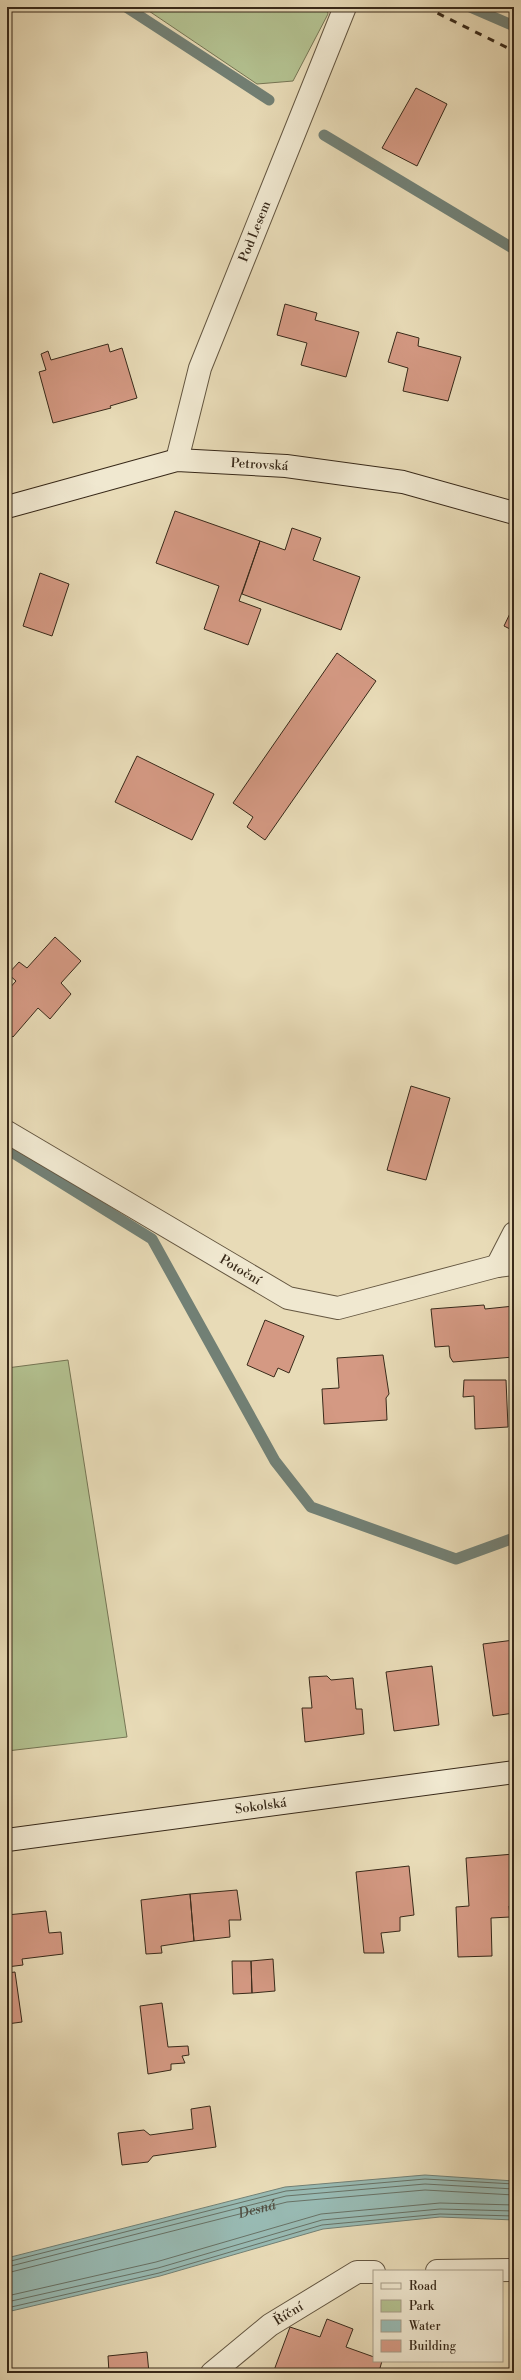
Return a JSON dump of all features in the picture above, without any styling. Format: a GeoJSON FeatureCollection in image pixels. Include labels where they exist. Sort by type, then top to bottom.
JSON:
{"type":"FeatureCollection","features":[{"type":"Feature","properties":{"kind":"street","name":"Pod Lesem"},"geometry":{"type":"LineString","coordinates":[[177,460],[200,368],[288,144],[344,7]]}},
{"type":"Feature","properties":{"kind":"street","name":"Petrovská"},"geometry":{"type":"LineString","coordinates":[[7,507],[177,460],[286,466],[404,482],[514,513]]}},
{"type":"Feature","properties":{"kind":"street","name":"Potoční"},"geometry":{"type":"LineString","coordinates":[[7,1132],[288,1298],[338,1308],[505,1265],[514,1233]]}},
{"type":"Feature","properties":{"kind":"street","name":"Sokolská"},"geometry":{"type":"LineString","coordinates":[[7,1840],[514,1772]]}},
{"type":"Feature","properties":{"kind":"street"},"geometry":{"type":"LineString","coordinates":[[503,2270],[514,2270]]}},
{"type":"Feature","properties":{"kind":"street","name":"Říční"},"geometry":{"type":"LineString","coordinates":[[212,2373],[270,2325],[357,2272],[373,2272]]}},
{"type":"Feature","properties":{"kind":"green space"},"geometry":{"type":"Polygon","coordinates":[[[143,7],[327,7],[328,14],[293,81],[257,84],[143,7]]]}},
{"type":"Feature","properties":{"kind":"green space"},"geometry":{"type":"Polygon","coordinates":[[[68,1360],[127,1737],[7,1751],[7,1368],[68,1360]]]}},
{"type":"Feature","properties":{"kind":"water","name":"Desná"},"geometry":{"type":"Polygon","coordinates":[[[425,2175],[514,2181],[514,2220],[440,2217],[323,2229],[160,2276],[7,2312],[7,2258],[285,2187],[425,2175]]]}},
{"type":"Feature","properties":{"kind":"building"},"geometry":{"type":"Polygon","coordinates":[[[416,88],[447,104],[417,166],[382,148],[416,88]]]}},
{"type":"Feature","properties":{"kind":"building"},"geometry":{"type":"Polygon","coordinates":[[[285,304],[317,313],[315,320],[359,332],[346,377],[301,365],[307,343],[277,335],[285,304]]]}},
{"type":"Feature","properties":{"kind":"building"},"geometry":{"type":"Polygon","coordinates":[[[397,332],[419,338],[418,346],[461,357],[448,401],[403,391],[408,368],[388,362],[397,332]]]}},
{"type":"Feature","properties":{"kind":"building"},"geometry":{"type":"Polygon","coordinates":[[[108,344],[110,352],[122,348],[137,398],[110,406],[111,408],[53,423],[39,372],[46,370],[41,354],[48,351],[51,360],[108,344]]]}},
{"type":"Feature","properties":{"kind":"building"},"geometry":{"type":"Polygon","coordinates":[[[175,511],[260,541],[239,601],[261,609],[248,645],[204,629],[219,586],[156,563],[175,511]]]}},
{"type":"Feature","properties":{"kind":"building"},"geometry":{"type":"Polygon","coordinates":[[[292,528],[321,538],[313,560],[360,577],[341,630],[242,594],[260,541],[285,550],[292,528]]]}},
{"type":"Feature","properties":{"kind":"building"},"geometry":{"type":"Polygon","coordinates":[[[40,573],[69,584],[52,636],[23,626],[40,573]]]}},
{"type":"Feature","properties":{"kind":"building"},"geometry":{"type":"Polygon","coordinates":[[[514,605],[514,631],[504,626],[514,605]]]}},
{"type":"Feature","properties":{"kind":"building"},"geometry":{"type":"Polygon","coordinates":[[[337,653],[376,681],[265,840],[247,827],[253,817],[233,803],[337,653]]]}},
{"type":"Feature","properties":{"kind":"building"},"geometry":{"type":"Polygon","coordinates":[[[137,756],[214,794],[192,840],[115,802],[137,756]]]}},
{"type":"Feature","properties":{"kind":"building"},"geometry":{"type":"Polygon","coordinates":[[[55,937],[81,961],[61,983],[71,994],[50,1019],[38,1008],[13,1037],[7,1032],[7,991],[16,981],[8,974],[19,962],[27,968],[55,937]]]}},
{"type":"Feature","properties":{"kind":"building"},"geometry":{"type":"Polygon","coordinates":[[[411,1086],[450,1098],[426,1180],[387,1170],[411,1086]]]}},
{"type":"Feature","properties":{"kind":"building"},"geometry":{"type":"Polygon","coordinates":[[[484,1305],[485,1309],[514,1306],[514,1357],[453,1362],[450,1357],[449,1346],[435,1347],[431,1309],[484,1305]]]}},
{"type":"Feature","properties":{"kind":"building"},"geometry":{"type":"Polygon","coordinates":[[[265,1320],[304,1336],[289,1373],[278,1368],[274,1377],[247,1365],[265,1320]]]}},
{"type":"Feature","properties":{"kind":"building"},"geometry":{"type":"Polygon","coordinates":[[[383,1355],[389,1394],[386,1398],[387,1420],[324,1424],[322,1389],[339,1388],[337,1358],[383,1355]]]}},
{"type":"Feature","properties":{"kind":"building"},"geometry":{"type":"Polygon","coordinates":[[[464,1380],[506,1380],[508,1427],[475,1429],[474,1396],[463,1397],[464,1380]]]}},
{"type":"Feature","properties":{"kind":"building"},"geometry":{"type":"Polygon","coordinates":[[[514,1640],[514,1713],[493,1716],[483,1644],[514,1640]]]}},
{"type":"Feature","properties":{"kind":"building"},"geometry":{"type":"Polygon","coordinates":[[[432,1666],[439,1725],[394,1731],[386,1672],[432,1666]]]}},
{"type":"Feature","properties":{"kind":"building"},"geometry":{"type":"Polygon","coordinates":[[[327,1676],[331,1680],[353,1678],[356,1709],[362,1709],[364,1734],[305,1742],[302,1708],[312,1708],[309,1677],[327,1676]]]}},
{"type":"Feature","properties":{"kind":"building"},"geometry":{"type":"Polygon","coordinates":[[[514,1854],[514,1906],[509,1906],[510,1917],[491,1918],[492,1956],[458,1957],[456,1907],[469,1906],[466,1858],[514,1854]]]}},
{"type":"Feature","properties":{"kind":"building"},"geometry":{"type":"Polygon","coordinates":[[[409,1866],[414,1915],[400,1917],[400,1931],[381,1933],[384,1953],[364,1953],[356,1872],[409,1866]]]}},
{"type":"Feature","properties":{"kind":"building"},"geometry":{"type":"Polygon","coordinates":[[[237,1890],[241,1920],[229,1920],[230,1937],[194,1941],[190,1894],[237,1890]]]}},
{"type":"Feature","properties":{"kind":"building"},"geometry":{"type":"Polygon","coordinates":[[[190,1894],[194,1941],[161,1946],[162,1953],[146,1954],[141,1900],[190,1894]]]}},
{"type":"Feature","properties":{"kind":"building"},"geometry":{"type":"Polygon","coordinates":[[[46,1911],[49,1933],[61,1932],[63,1954],[22,1959],[23,1965],[7,1967],[7,1915],[46,1911]]]}},
{"type":"Feature","properties":{"kind":"building"},"geometry":{"type":"Polygon","coordinates":[[[273,1959],[275,1991],[252,1993],[251,1961],[273,1959]]]}},
{"type":"Feature","properties":{"kind":"building"},"geometry":{"type":"Polygon","coordinates":[[[232,1961],[251,1961],[252,1993],[233,1994],[232,1961]]]}},
{"type":"Feature","properties":{"kind":"building"},"geometry":{"type":"Polygon","coordinates":[[[15,1972],[22,2022],[7,2024],[7,1973],[15,1972]]]}},
{"type":"Feature","properties":{"kind":"building"},"geometry":{"type":"Polygon","coordinates":[[[162,2003],[168,2047],[188,2046],[189,2055],[182,2056],[185,2063],[171,2064],[171,2070],[148,2074],[140,2006],[162,2003]]]}},
{"type":"Feature","properties":{"kind":"building"},"geometry":{"type":"Polygon","coordinates":[[[210,2106],[216,2147],[153,2156],[148,2162],[122,2165],[118,2133],[144,2130],[150,2135],[193,2129],[191,2109],[210,2106]]]}},
{"type":"Feature","properties":{"kind":"building"},"geometry":{"type":"Polygon","coordinates":[[[327,2319],[353,2329],[346,2347],[373,2357],[373,2362],[382,2362],[380,2368],[381,2373],[273,2373],[290,2327],[320,2337],[327,2319]]]}},
{"type":"Feature","properties":{"kind":"building"},"geometry":{"type":"Polygon","coordinates":[[[147,2352],[149,2373],[109,2373],[108,2356],[147,2352]]]}},
{"type":"Feature","properties":{"kind":"waterway"},"geometry":{"type":"LineString","coordinates":[[126,7],[269,100]]}},
{"type":"Feature","properties":{"kind":"waterway"},"geometry":{"type":"LineString","coordinates":[[470,7],[514,26]]}},
{"type":"Feature","properties":{"kind":"waterway"},"geometry":{"type":"LineString","coordinates":[[324,135],[514,249]]}},
{"type":"Feature","properties":{"kind":"waterway"},"geometry":{"type":"LineString","coordinates":[[7,1149],[152,1239],[275,1461],[311,1507],[456,1559],[514,1538]]}},
{"type":"Feature","properties":{"kind":"railway"},"geometry":{"type":"LineString","coordinates":[[425,7],[514,51]]}}]}
